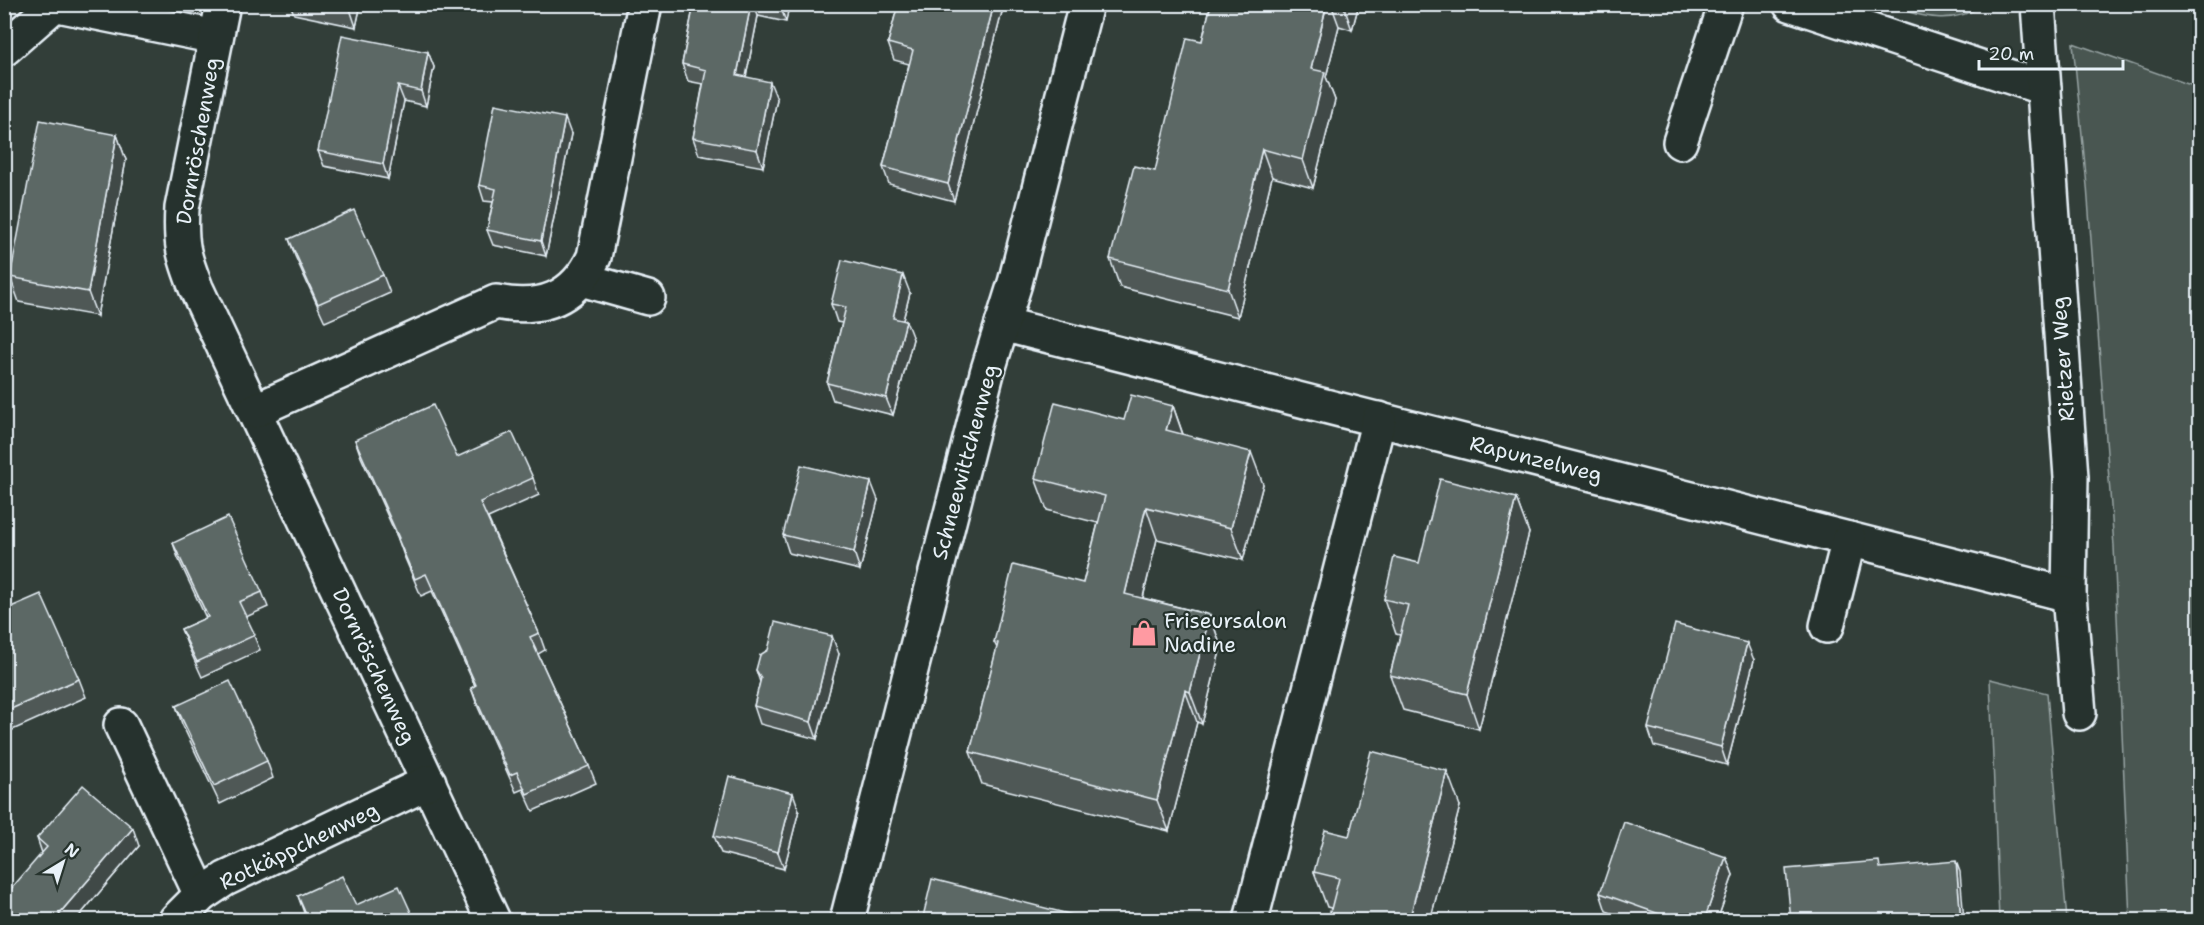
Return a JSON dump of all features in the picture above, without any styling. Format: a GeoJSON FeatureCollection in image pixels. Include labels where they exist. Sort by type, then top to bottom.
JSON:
{"type":"FeatureCollection","features":[{"type":"Feature","properties":{"kind":"street","name":"Dornröschenweg"},"geometry":{"type":"LineString","coordinates":[[223,4],[183,208],[181,233],[184,257],[196,288],[494,921]]}},
{"type":"Feature","properties":{"kind":"street"},"geometry":{"type":"LineString","coordinates":[[254,411],[496,302],[519,305],[551,300],[564,294],[581,279],[594,257],[645,4]]}},
{"type":"Feature","properties":{"kind":"street","name":"Schneewittchenweg"},"geometry":{"type":"LineString","coordinates":[[847,921],[987,373],[1015,283],[1086,4]]}},
{"type":"Feature","properties":{"kind":"street"},"geometry":{"type":"LineString","coordinates":[[1680,142],[1726,4]]}},
{"type":"Feature","properties":{"kind":"street"},"geometry":{"type":"LineString","coordinates":[[1790,4],[2044,88]]}},
{"type":"Feature","properties":{"kind":"street","name":"Rietzer Weg"},"geometry":{"type":"LineString","coordinates":[[2038,4],[2071,477],[2069,595],[2079,713]]}},
{"type":"Feature","properties":{"kind":"street","name":"Dornröschenweg"},"geometry":{"type":"LineString","coordinates":[[4,49],[53,5],[216,37]]}},
{"type":"Feature","properties":{"kind":"street"},"geometry":{"type":"LineString","coordinates":[[581,279],[648,298]]}},
{"type":"Feature","properties":{"kind":"street","name":"Rapunzelweg"},"geometry":{"type":"LineString","coordinates":[[1002,324],[2069,595]]}},
{"type":"Feature","properties":{"kind":"street"},"geometry":{"type":"LineString","coordinates":[[1251,921],[1379,419]]}},
{"type":"Feature","properties":{"kind":"street"},"geometry":{"type":"LineString","coordinates":[[1827,626],[1849,539]]}},
{"type":"Feature","properties":{"kind":"street"},"geometry":{"type":"LineString","coordinates":[[121,725],[201,895]]}},
{"type":"Feature","properties":{"kind":"street","name":"Rotkäppchenweg"},"geometry":{"type":"LineString","coordinates":[[176,921],[201,895],[225,879],[429,782]]}},
{"type":"Feature","properties":{"kind":"shaded area"},"geometry":{"type":"Polygon","coordinates":[[[1983,4],[1971,12],[1947,18],[1923,16],[1886,5],[1983,4]]]}},
{"type":"Feature","properties":{"kind":"shaded area"},"geometry":{"type":"Polygon","coordinates":[[[2073,43],[2199,88],[2199,920],[2130,920],[2114,546],[2087,186],[2073,43]]]}},
{"type":"Feature","properties":{"kind":"shaded area"},"geometry":{"type":"Polygon","coordinates":[[[1990,679],[2047,693],[2067,920],[1999,920],[1990,679]]]}},
{"type":"Feature","properties":{"kind":"building"},"geometry":{"type":"Polygon","coordinates":[[[327,4],[351,4],[350,9],[327,4]]]}},
{"type":"Feature","properties":{"kind":"building"},"geometry":{"type":"Polygon","coordinates":[[[694,4],[751,4],[737,75],[770,82],[757,150],[693,138],[706,70],[682,64],[694,4]]]}},
{"type":"Feature","properties":{"kind":"building"},"geometry":{"type":"Polygon","coordinates":[[[898,4],[994,4],[948,184],[883,167],[913,50],[888,43],[898,4]]]}},
{"type":"Feature","properties":{"kind":"building"},"geometry":{"type":"Polygon","coordinates":[[[1211,4],[1327,4],[1311,69],[1325,72],[1303,160],[1262,149],[1228,289],[1110,259],[1134,166],[1155,171],[1187,38],[1202,41],[1211,4]]]}},
{"type":"Feature","properties":{"kind":"building"},"geometry":{"type":"Polygon","coordinates":[[[342,35],[428,52],[421,91],[398,86],[383,164],[318,151],[342,35]]]}},
{"type":"Feature","properties":{"kind":"building"},"geometry":{"type":"Polygon","coordinates":[[[495,104],[565,118],[541,241],[487,230],[496,189],[479,185],[495,104]]]}},
{"type":"Feature","properties":{"kind":"building"},"geometry":{"type":"Polygon","coordinates":[[[40,120],[117,135],[88,292],[10,277],[40,120]]]}},
{"type":"Feature","properties":{"kind":"building"},"geometry":{"type":"Polygon","coordinates":[[[354,210],[383,275],[318,304],[289,239],[354,210]]]}},
{"type":"Feature","properties":{"kind":"building"},"geometry":{"type":"Polygon","coordinates":[[[842,260],[903,275],[893,318],[906,321],[886,398],[827,383],[846,307],[831,304],[842,260]]]}},
{"type":"Feature","properties":{"kind":"building"},"geometry":{"type":"Polygon","coordinates":[[[1131,395],[1173,406],[1166,430],[1251,452],[1231,528],[1146,507],[1125,594],[1210,615],[1190,692],[1185,690],[1157,800],[970,752],[998,643],[994,642],[1013,565],[1083,583],[1105,496],[1035,478],[1055,402],[1124,420],[1131,395]]]}},
{"type":"Feature","properties":{"kind":"building"},"geometry":{"type":"Polygon","coordinates":[[[433,405],[457,457],[512,432],[533,478],[480,502],[539,633],[530,637],[589,766],[527,794],[517,772],[510,775],[471,688],[476,685],[426,574],[415,579],[355,440],[433,405]]]}},
{"type":"Feature","properties":{"kind":"building"},"geometry":{"type":"Polygon","coordinates":[[[801,465],[871,482],[854,552],[783,535],[801,465]]]}},
{"type":"Feature","properties":{"kind":"building"},"geometry":{"type":"Polygon","coordinates":[[[1440,479],[1516,498],[1467,694],[1390,675],[1408,605],[1384,599],[1394,557],[1419,563],[1440,479]]]}},
{"type":"Feature","properties":{"kind":"building"},"geometry":{"type":"Polygon","coordinates":[[[228,517],[262,592],[239,602],[255,635],[197,662],[181,629],[208,617],[173,543],[228,517]]]}},
{"type":"Feature","properties":{"kind":"building"},"geometry":{"type":"Polygon","coordinates":[[[41,594],[79,679],[4,712],[4,610],[41,594]]]}},
{"type":"Feature","properties":{"kind":"building"},"geometry":{"type":"Polygon","coordinates":[[[775,622],[832,636],[811,722],[754,706],[761,678],[756,670],[760,655],[768,650],[775,622]]]}},
{"type":"Feature","properties":{"kind":"building"},"geometry":{"type":"Polygon","coordinates":[[[1675,624],[1747,643],[1721,747],[1648,728],[1675,624]]]}},
{"type":"Feature","properties":{"kind":"building"},"geometry":{"type":"Polygon","coordinates":[[[230,681],[267,761],[214,786],[176,706],[230,681]]]}},
{"type":"Feature","properties":{"kind":"building"},"geometry":{"type":"Polygon","coordinates":[[[1371,751],[1447,771],[1409,921],[1328,921],[1339,878],[1314,872],[1325,830],[1349,836],[1371,751]]]}},
{"type":"Feature","properties":{"kind":"building"},"geometry":{"type":"Polygon","coordinates":[[[729,776],[793,793],[778,852],[714,836],[729,776]]]}},
{"type":"Feature","properties":{"kind":"building"},"geometry":{"type":"Polygon","coordinates":[[[83,785],[133,828],[59,914],[67,921],[4,921],[4,897],[47,847],[37,838],[83,785]]]}},
{"type":"Feature","properties":{"kind":"building"},"geometry":{"type":"Polygon","coordinates":[[[1624,822],[1726,857],[1704,921],[1679,921],[1600,893],[1624,822]]]}},
{"type":"Feature","properties":{"kind":"building"},"geometry":{"type":"Polygon","coordinates":[[[1879,861],[1880,868],[1956,861],[1961,921],[1791,921],[1786,869],[1879,861]]]}},
{"type":"Feature","properties":{"kind":"building"},"geometry":{"type":"Polygon","coordinates":[[[342,876],[356,905],[399,886],[415,921],[309,921],[298,896],[342,876]]]}},
{"type":"Feature","properties":{"kind":"building"},"geometry":{"type":"Polygon","coordinates":[[[932,879],[1096,921],[922,921],[932,879]]]}},
{"type":"Feature","properties":{"kind":"building"},"geometry":{"type":"Polygon","coordinates":[[[684,916],[702,921],[682,921],[684,916]]]}},
{"type":"Feature","properties":{"kind":"place","name":"Friseursalon Nadine"},"geometry":{"type":"Point","coordinates":[1144,633]}}]}
